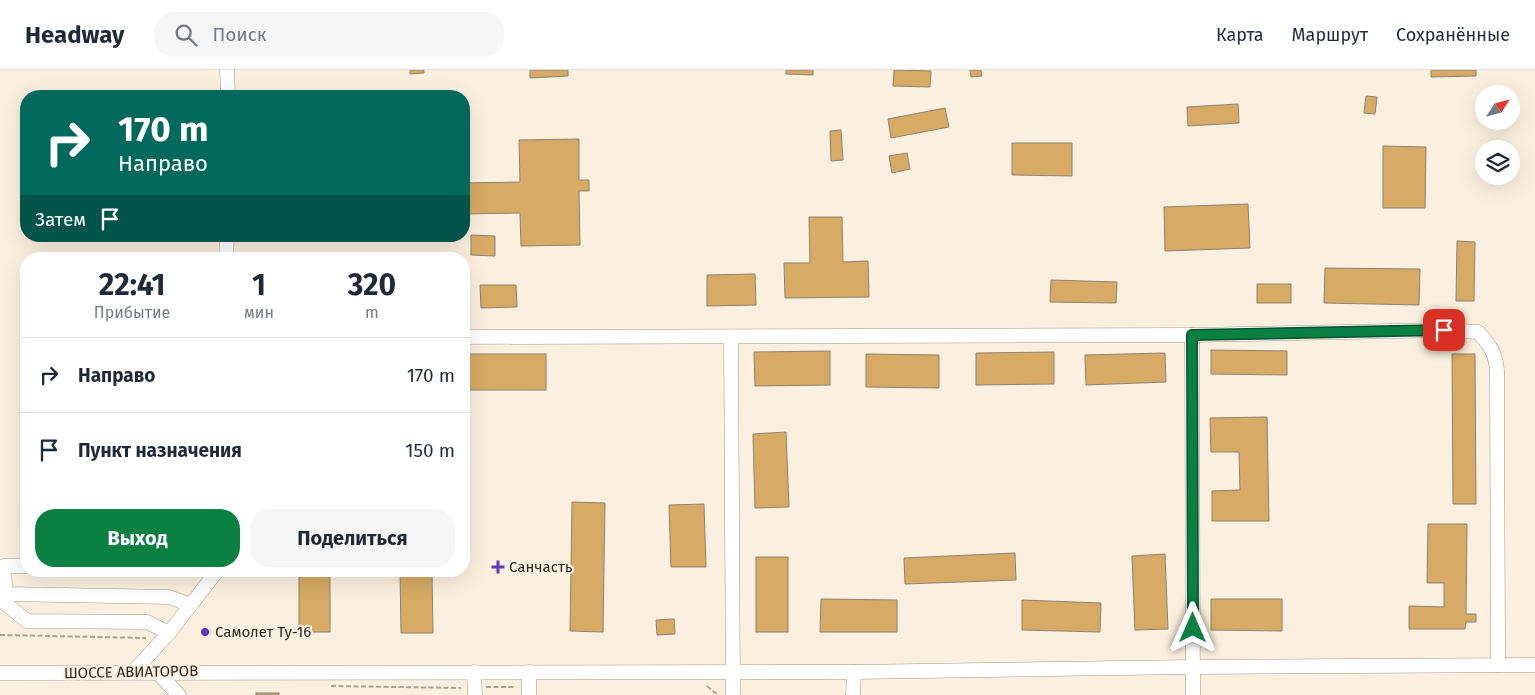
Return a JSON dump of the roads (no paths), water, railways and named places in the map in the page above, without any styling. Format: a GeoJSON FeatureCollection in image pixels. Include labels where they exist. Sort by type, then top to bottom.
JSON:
{"type":"FeatureCollection","features":[{"type":"Feature","properties":{"kind":"street"},"geometry":{"type":"LineString","coordinates":[[227,70],[228,90]]}},
{"type":"Feature","properties":{"kind":"street"},"geometry":{"type":"LineString","coordinates":[[470,337],[1192,335],[1444,330],[1478,332],[1490,344],[1496,357],[1497,371],[1498,665]]}},
{"type":"Feature","properties":{"kind":"street"},"geometry":{"type":"LineString","coordinates":[[1192,335],[1193,695]]}},
{"type":"Feature","properties":{"kind":"street"},"geometry":{"type":"LineString","coordinates":[[731,337],[733,695]]}},
{"type":"Feature","properties":{"kind":"street"},"geometry":{"type":"LineString","coordinates":[[20,566],[4,566],[6,604],[27,621],[147,622],[169,633]]}},
{"type":"Feature","properties":{"kind":"street"},"geometry":{"type":"LineString","coordinates":[[133,672],[169,633],[212,577]]}},
{"type":"Feature","properties":{"kind":"street"},"geometry":{"type":"LineString","coordinates":[[5,594],[169,597],[191,605]]}},
{"type":"Feature","properties":{"kind":"street","name":"ШОССЕ АВИАТОРОВ"},"geometry":{"type":"LineString","coordinates":[[0,673],[263,671],[302,674],[854,672],[1193,667],[1535,665]]}},
{"type":"Feature","properties":{"kind":"street"},"geometry":{"type":"LineString","coordinates":[[158,672],[179,695]]}},
{"type":"Feature","properties":{"kind":"street"},"geometry":{"type":"LineString","coordinates":[[474,672],[475,695]]}},
{"type":"Feature","properties":{"kind":"street"},"geometry":{"type":"LineString","coordinates":[[529,672],[529,695]]}},
{"type":"Feature","properties":{"kind":"street"},"geometry":{"type":"LineString","coordinates":[[854,672],[854,695]]}},
{"type":"Feature","properties":{"kind":"place","name":"Санчасть"},"geometry":{"type":"Point","coordinates":[498,567]}},
{"type":"Feature","properties":{"kind":"place","name":"Самолет Ту-16"},"geometry":{"type":"Point","coordinates":[205,632]}}]}
